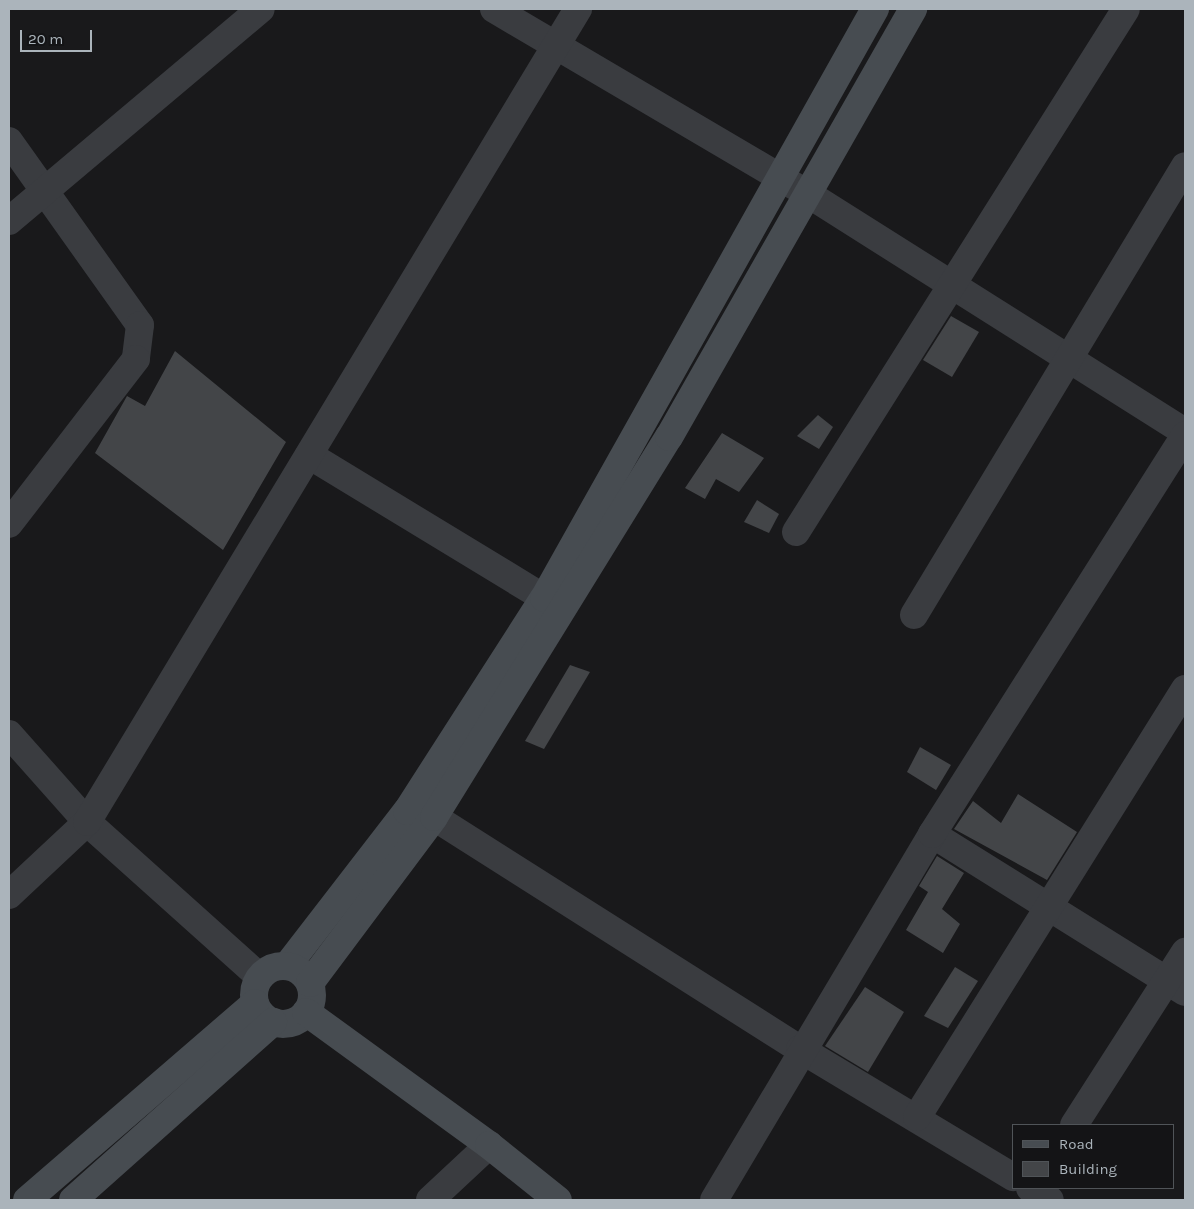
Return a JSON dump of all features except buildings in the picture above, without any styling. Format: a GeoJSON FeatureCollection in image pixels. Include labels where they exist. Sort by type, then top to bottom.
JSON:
{"type":"FeatureCollection","features":[{"type":"Feature","properties":{"kind":"main road"},"geometry":{"type":"LineString","coordinates":[[27,1200],[255,1003],[260,977],[287,966],[407,811],[544,598],[875,9]]}},
{"type":"Feature","properties":{"kind":"main road"},"geometry":{"type":"LineString","coordinates":[[73,1200],[274,1022],[292,1022],[306,1012],[311,1003],[310,983],[434,817],[670,437],[806,192],[913,9]]}},
{"type":"Feature","properties":{"kind":"main road"},"geometry":{"type":"LineString","coordinates":[[287,966],[296,968],[310,983]]}},
{"type":"Feature","properties":{"kind":"main road"},"geometry":{"type":"LineString","coordinates":[[255,1003],[274,1022]]}},
{"type":"Feature","properties":{"kind":"main road"},"geometry":{"type":"LineString","coordinates":[[306,1012],[489,1144],[558,1200]]}},
{"type":"Feature","properties":{"kind":"street"},"geometry":{"type":"LineString","coordinates":[[9,221],[261,9]]}},
{"type":"Feature","properties":{"kind":"street"},"geometry":{"type":"LineString","coordinates":[[494,9],[780,176],[1069,356],[1185,433],[932,834],[800,1049],[714,1200]]}},
{"type":"Feature","properties":{"kind":"street"},"geometry":{"type":"LineString","coordinates":[[9,894],[87,822],[578,9]]}},
{"type":"Feature","properties":{"kind":"street"},"geometry":{"type":"LineString","coordinates":[[796,532],[1126,9]]}},
{"type":"Feature","properties":{"kind":"street"},"geometry":{"type":"LineString","coordinates":[[9,142],[140,326],[136,360],[9,524]]}},
{"type":"Feature","properties":{"kind":"street"},"geometry":{"type":"LineString","coordinates":[[914,615],[1185,166]]}},
{"type":"Feature","properties":{"kind":"street"},"geometry":{"type":"LineString","coordinates":[[309,455],[544,598]]}},
{"type":"Feature","properties":{"kind":"street"},"geometry":{"type":"LineString","coordinates":[[917,1117],[1046,905],[1185,688]]}},
{"type":"Feature","properties":{"kind":"street"},"geometry":{"type":"LineString","coordinates":[[9,734],[87,822],[260,977]]}},
{"type":"Feature","properties":{"kind":"street"},"geometry":{"type":"LineString","coordinates":[[434,817],[800,1049],[917,1117],[1012,1178]]}},
{"type":"Feature","properties":{"kind":"street"},"geometry":{"type":"LineString","coordinates":[[932,834],[1176,986]]}},
{"type":"Feature","properties":{"kind":"street"},"geometry":{"type":"LineString","coordinates":[[1075,1124],[1176,986],[1185,952]]}},
{"type":"Feature","properties":{"kind":"street"},"geometry":{"type":"LineString","coordinates":[[430,1200],[489,1144]]}}]}
